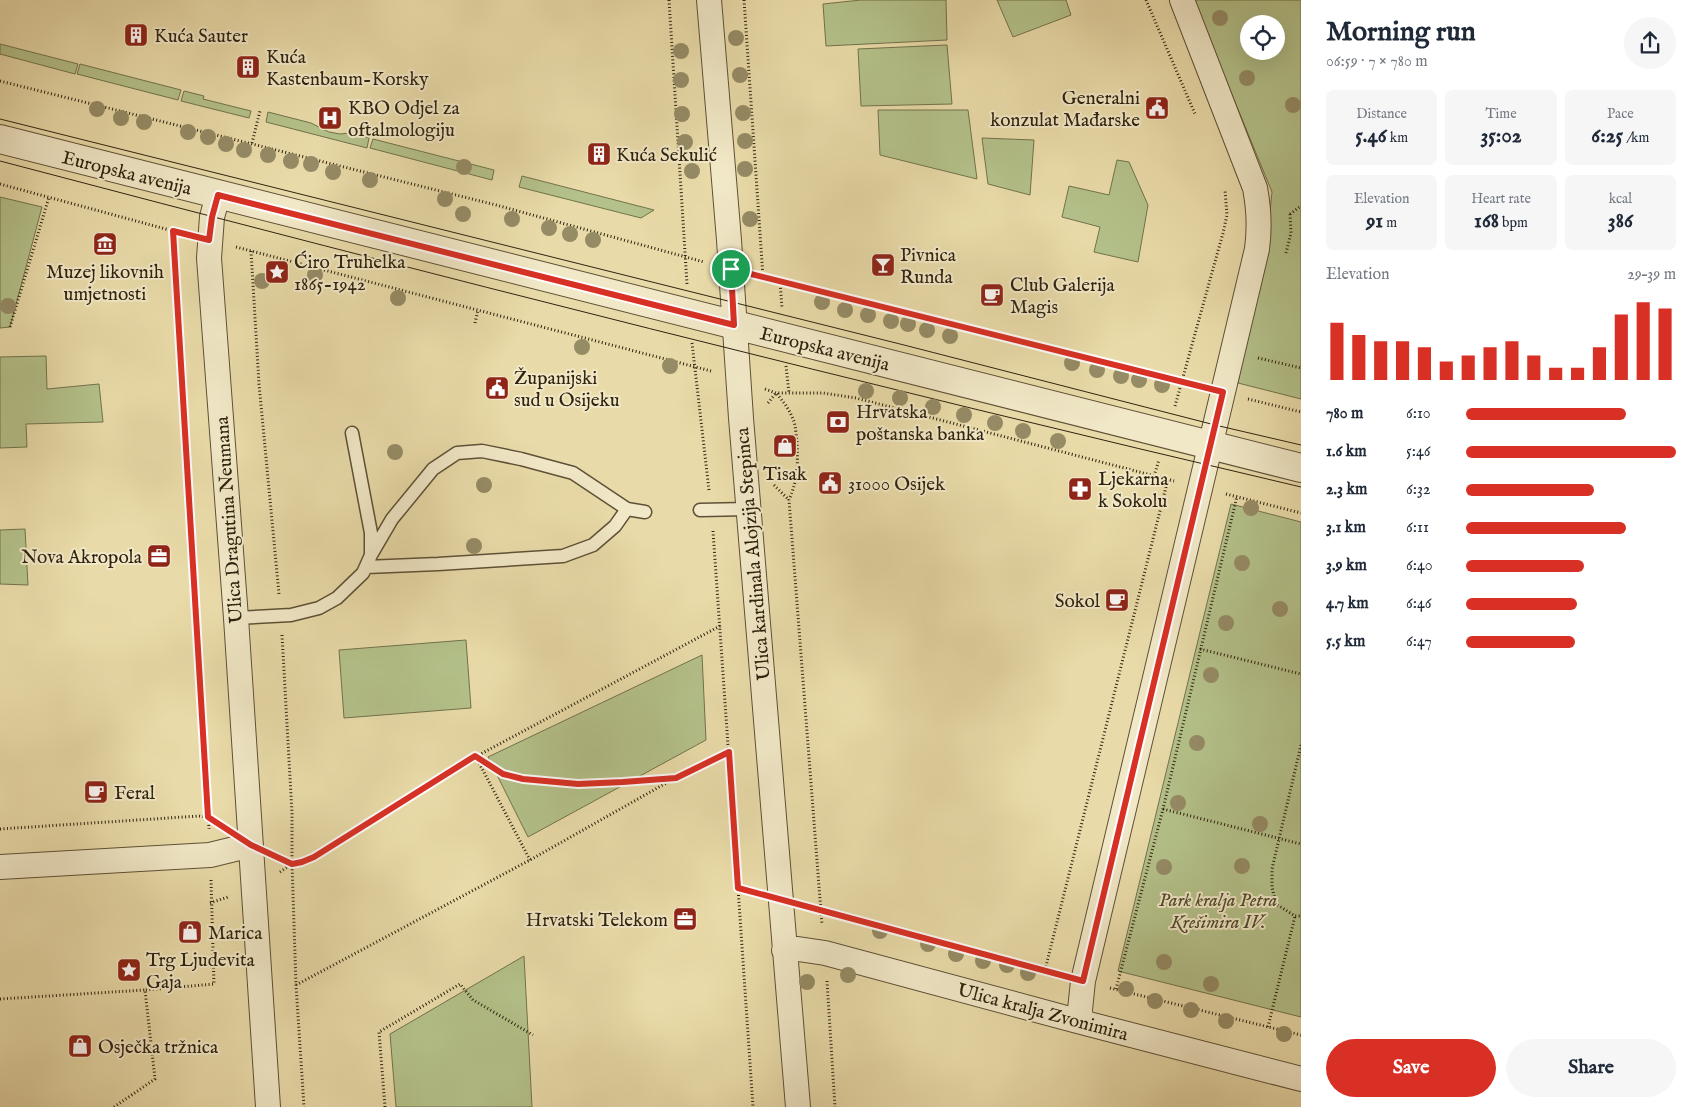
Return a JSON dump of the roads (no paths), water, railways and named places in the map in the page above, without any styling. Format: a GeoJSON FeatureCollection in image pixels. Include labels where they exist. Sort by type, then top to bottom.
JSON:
{"type":"FeatureCollection","features":[{"type":"Feature","properties":{"kind":"street","name":"Ulica kardinala Alojzija Stepinca"},"geometry":{"type":"LineString","coordinates":[[709,0],[748,510],[798,1107]]}},
{"type":"Feature","properties":{"kind":"street"},"geometry":{"type":"LineString","coordinates":[[1081,1022],[1080,1010],[1083,981],[1223,392],[1259,231],[1258,203],[1255,188],[1182,0]]}},
{"type":"Feature","properties":{"kind":"street","name":"Europska avenija"},"geometry":{"type":"LineString","coordinates":[[0,139],[1301,468]]}},
{"type":"Feature","properties":{"kind":"street","name":"Ulica Dragutina Neumana"},"geometry":{"type":"LineString","coordinates":[[218,195],[212,217],[209,258],[251,845]]}},
{"type":"Feature","properties":{"kind":"street"},"geometry":{"type":"LineString","coordinates":[[0,867],[210,855],[251,845],[268,1107]]}},
{"type":"Feature","properties":{"kind":"street","name":"Ulica kralja Zvonimira"},"geometry":{"type":"LineString","coordinates":[[784,950],[798,949],[824,952],[1081,1022],[1301,1079]]}},
{"type":"Feature","properties":{"kind":"lane"},"geometry":{"type":"LineString","coordinates":[[352,433],[371,532],[372,555]]}},
{"type":"Feature","properties":{"kind":"lane"},"geometry":{"type":"LineString","coordinates":[[236,618],[281,616],[319,608],[337,598],[363,573],[392,519],[433,469],[457,454],[482,452],[521,459],[573,473],[628,510],[645,512]]}},
{"type":"Feature","properties":{"kind":"lane"},"geometry":{"type":"LineString","coordinates":[[366,567],[563,556],[593,545],[615,526],[628,510]]}},
{"type":"Feature","properties":{"kind":"lane"},"geometry":{"type":"LineString","coordinates":[[705,510],[748,510]]}},
{"type":"Feature","properties":{"kind":"tram line"},"geometry":{"type":"LineString","coordinates":[[0,119],[904,345],[1215,425],[1301,445]]}},
{"type":"Feature","properties":{"kind":"tram line"},"geometry":{"type":"LineString","coordinates":[[0,161],[324,246],[649,328],[1301,487]]}},
{"type":"Feature","properties":{"kind":"place","name":"Kuća Sauter"},"geometry":{"type":"Point","coordinates":[136,35]}},
{"type":"Feature","properties":{"kind":"place","name":"Kuća Kastenbaum-Korsky"},"geometry":{"type":"Point","coordinates":[248,67]}},
{"type":"Feature","properties":{"kind":"place","name":"Generalni konzulat Mađarske"},"geometry":{"type":"Point","coordinates":[1157,108]}},
{"type":"Feature","properties":{"kind":"place","name":"KBO Odjel za oftalmologiju"},"geometry":{"type":"Point","coordinates":[330,118]}},
{"type":"Feature","properties":{"kind":"place","name":"Kuća Sekulić"},"geometry":{"type":"Point","coordinates":[599,154]}},
{"type":"Feature","properties":{"kind":"place","name":"Muzej likovnih umjetnosti"},"geometry":{"type":"Point","coordinates":[105,244]}},
{"type":"Feature","properties":{"kind":"place","name":"Pivnica Runda"},"geometry":{"type":"Point","coordinates":[883,265]}},
{"type":"Feature","properties":{"kind":"place","name":"Ćiro Truhelka 1865-1942"},"geometry":{"type":"Point","coordinates":[277,272]}},
{"type":"Feature","properties":{"kind":"place","name":"Club Galerija Magis"},"geometry":{"type":"Point","coordinates":[992,295]}},
{"type":"Feature","properties":{"kind":"place","name":"Županijski sud u Osijeku"},"geometry":{"type":"Point","coordinates":[497,388]}},
{"type":"Feature","properties":{"kind":"place","name":"Hrvatska poštanska banka"},"geometry":{"type":"Point","coordinates":[838,422]}},
{"type":"Feature","properties":{"kind":"place","name":"Tisak"},"geometry":{"type":"Point","coordinates":[785,446]}},
{"type":"Feature","properties":{"kind":"place","name":"31000 Osijek"},"geometry":{"type":"Point","coordinates":[830,483]}},
{"type":"Feature","properties":{"kind":"place","name":"Ljekarna k Sokolu"},"geometry":{"type":"Point","coordinates":[1080,489]}},
{"type":"Feature","properties":{"kind":"place","name":"Nova Akropola"},"geometry":{"type":"Point","coordinates":[159,556]}},
{"type":"Feature","properties":{"kind":"place","name":"Sokol"},"geometry":{"type":"Point","coordinates":[1117,600]}},
{"type":"Feature","properties":{"kind":"place","name":"Feral"},"geometry":{"type":"Point","coordinates":[96,792]}},
{"type":"Feature","properties":{"kind":"place","name":"Hrvatski Telekom"},"geometry":{"type":"Point","coordinates":[685,919]}},
{"type":"Feature","properties":{"kind":"place","name":"Marica"},"geometry":{"type":"Point","coordinates":[190,932]}},
{"type":"Feature","properties":{"kind":"place","name":"Trg Ljudevita Gaja"},"geometry":{"type":"Point","coordinates":[129,970]}},
{"type":"Feature","properties":{"kind":"place","name":"Osječka tržnica"},"geometry":{"type":"Point","coordinates":[80,1046]}},
{"type":"Feature","properties":{"kind":"park label","name":"Park kralja Petra Krešimira IV."},"geometry":{"type":"Point","coordinates":[1218,910]}}]}
